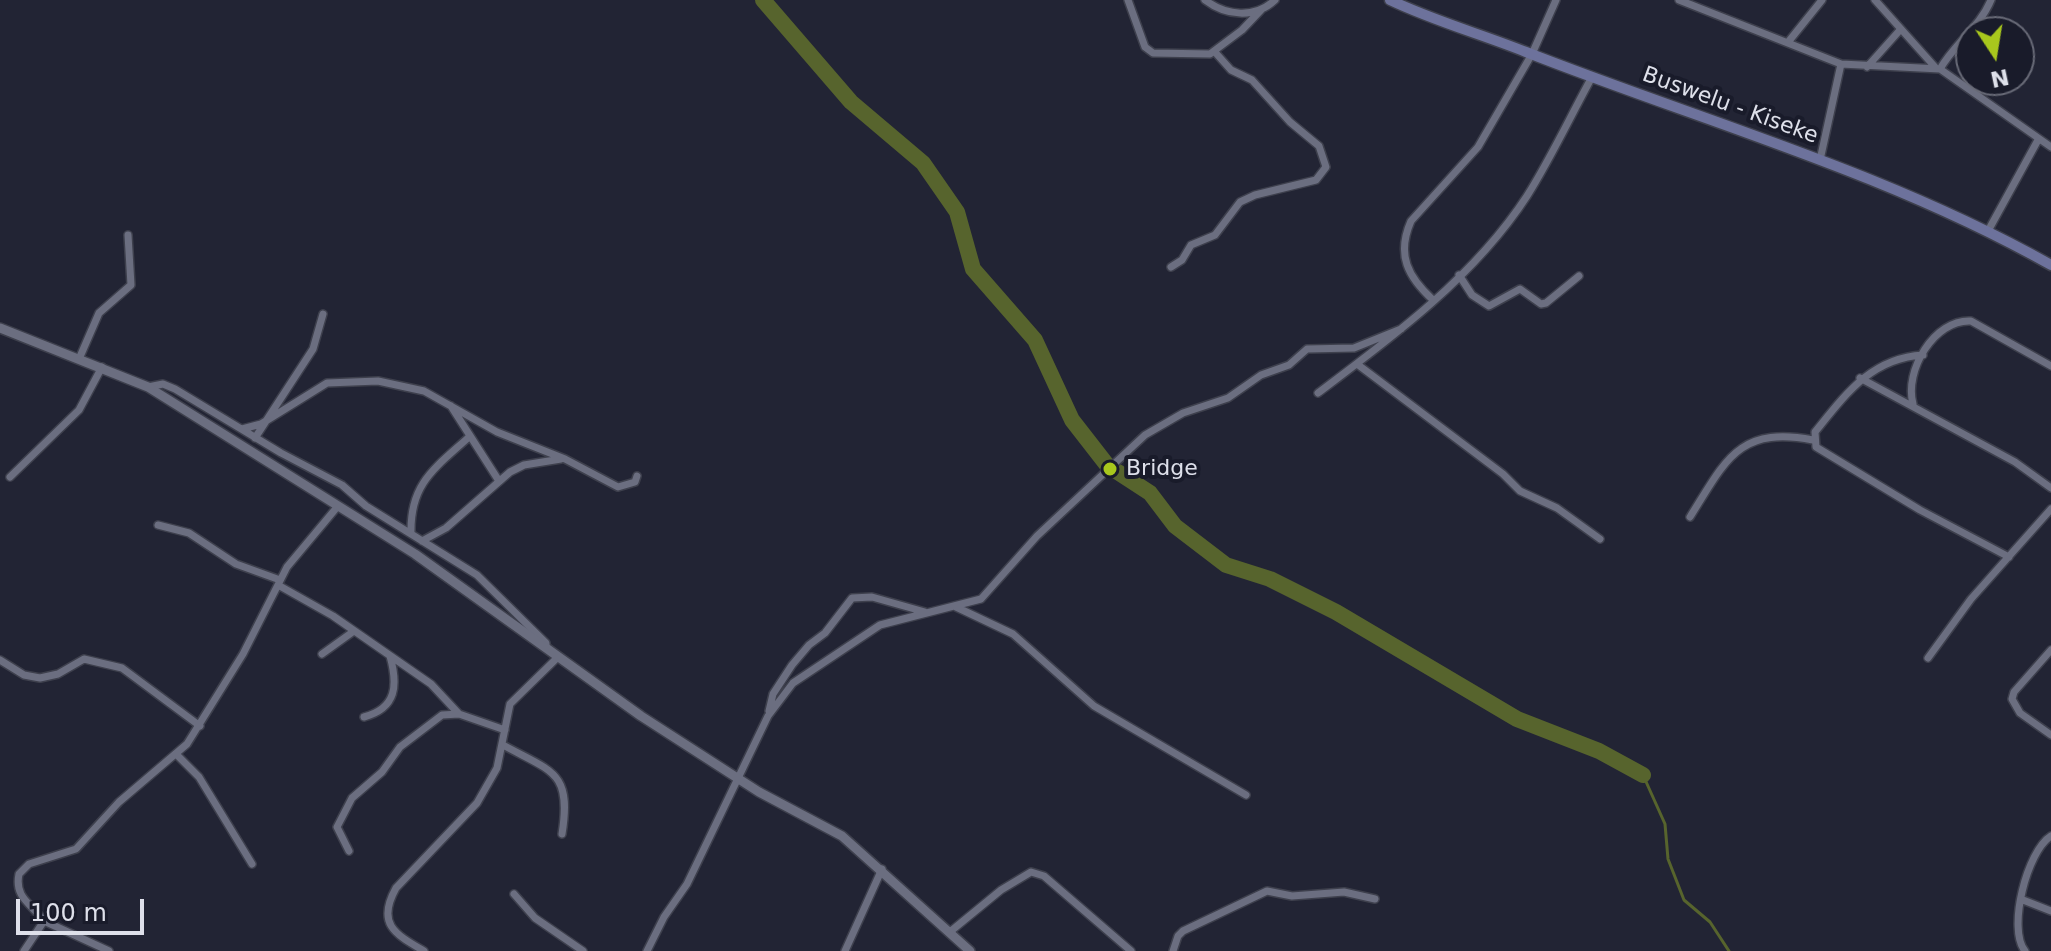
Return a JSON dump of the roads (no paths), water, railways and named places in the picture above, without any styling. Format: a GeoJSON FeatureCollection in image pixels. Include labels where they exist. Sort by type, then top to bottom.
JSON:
{"type":"FeatureCollection","features":[{"type":"Feature","properties":{"kind":"main road","name":"Buswelu - Kiseke"},"geometry":{"type":"LineString","coordinates":[[1390,0],[1820,160],[1988,231],[2051,265]]}},
{"type":"Feature","properties":{"kind":"street"},"geometry":{"type":"LineString","coordinates":[[1128,0],[1148,51],[1193,56],[1214,51],[1275,0]]}},
{"type":"Feature","properties":{"kind":"street"},"geometry":{"type":"LineString","coordinates":[[1205,0],[1228,12],[1248,14],[1261,10]]}},
{"type":"Feature","properties":{"kind":"street"},"geometry":{"type":"LineString","coordinates":[[1433,300],[1410,277],[1403,257],[1406,232],[1411,221],[1478,147],[1532,54],[1556,0]]}},
{"type":"Feature","properties":{"kind":"street"},"geometry":{"type":"LineString","coordinates":[[1679,0],[1841,64],[1867,68],[1938,69]]}},
{"type":"Feature","properties":{"kind":"street"},"geometry":{"type":"LineString","coordinates":[[1789,41],[1822,0]]}},
{"type":"Feature","properties":{"kind":"street"},"geometry":{"type":"LineString","coordinates":[[1875,0],[1938,69],[2051,147]]}},
{"type":"Feature","properties":{"kind":"street"},"geometry":{"type":"LineString","coordinates":[[1938,69],[1981,19],[1991,0]]}},
{"type":"Feature","properties":{"kind":"street"},"geometry":{"type":"LineString","coordinates":[[1867,68],[1900,30]]}},
{"type":"Feature","properties":{"kind":"street"},"geometry":{"type":"LineString","coordinates":[[1171,267],[1182,260],[1191,245],[1215,235],[1240,202],[1255,195],[1316,180],[1326,167],[1319,146],[1290,122],[1252,80],[1231,70],[1214,51]]}},
{"type":"Feature","properties":{"kind":"street"},"geometry":{"type":"LineString","coordinates":[[1820,160],[1841,64]]}},
{"type":"Feature","properties":{"kind":"street"},"geometry":{"type":"LineString","coordinates":[[1318,393],[1401,329],[1495,238],[1526,197],[1592,77]]}},
{"type":"Feature","properties":{"kind":"street"},"geometry":{"type":"LineString","coordinates":[[1988,231],[2038,140]]}},
{"type":"Feature","properties":{"kind":"street"},"geometry":{"type":"LineString","coordinates":[[79,359],[99,313],[131,285],[128,235]]}},
{"type":"Feature","properties":{"kind":"street"},"geometry":{"type":"LineString","coordinates":[[1459,275],[1472,295],[1489,306],[1520,289],[1541,304],[1546,303],[1579,276]]}},
{"type":"Feature","properties":{"kind":"street"},"geometry":{"type":"LineString","coordinates":[[255,438],[261,424],[313,349],[323,314]]}},
{"type":"Feature","properties":{"kind":"street"},"geometry":{"type":"LineString","coordinates":[[1913,404],[1910,393],[1923,355],[1935,336],[1950,323],[1971,321],[2051,366]]}},
{"type":"Feature","properties":{"kind":"street"},"geometry":{"type":"LineString","coordinates":[[0,328],[148,387],[338,506],[466,589],[558,657],[737,778],[842,836],[970,951]]}},
{"type":"Feature","properties":{"kind":"street"},"geometry":{"type":"LineString","coordinates":[[646,950],[687,884],[768,716],[801,677],[828,663],[880,625],[981,599],[1037,536],[1098,478],[1120,462],[1145,435],[1166,422],[1228,398],[1261,375],[1289,365],[1301,351],[1354,348],[1401,329]]}},
{"type":"Feature","properties":{"kind":"street"},"geometry":{"type":"LineString","coordinates":[[1813,440],[1815,432],[1860,378],[1895,359],[1923,355]]}},
{"type":"Feature","properties":{"kind":"street"},"geometry":{"type":"LineString","coordinates":[[1357,364],[1503,474],[1520,491],[1557,508],[1600,539]]}},
{"type":"Feature","properties":{"kind":"street"},"geometry":{"type":"LineString","coordinates":[[10,477],[79,410],[102,367]]}},
{"type":"Feature","properties":{"kind":"street"},"geometry":{"type":"LineString","coordinates":[[1860,378],[2015,462],[2051,488]]}},
{"type":"Feature","properties":{"kind":"street"},"geometry":{"type":"LineString","coordinates":[[242,429],[261,424],[327,383],[339,380],[405,386],[450,404],[497,432],[565,459],[618,487],[635,482],[637,476]]}},
{"type":"Feature","properties":{"kind":"street"},"geometry":{"type":"LineString","coordinates":[[148,387],[163,384],[175,389],[255,438],[342,485],[366,506],[488,584],[535,628],[546,643],[546,648]]}},
{"type":"Feature","properties":{"kind":"street"},"geometry":{"type":"LineString","coordinates":[[450,404],[499,481]]}},
{"type":"Feature","properties":{"kind":"street"},"geometry":{"type":"LineString","coordinates":[[1690,517],[1722,466],[1738,451],[1773,435],[1813,440],[1822,453],[2009,557]]}},
{"type":"Feature","properties":{"kind":"street"},"geometry":{"type":"LineString","coordinates":[[411,533],[410,509],[417,491],[469,437]]}},
{"type":"Feature","properties":{"kind":"street"},"geometry":{"type":"LineString","coordinates":[[422,541],[446,528],[499,481],[524,465],[565,459]]}},
{"type":"Feature","properties":{"kind":"street"},"geometry":{"type":"LineString","coordinates":[[109,951],[44,921],[22,898],[18,890],[19,874],[29,864],[76,849],[119,802],[176,754],[200,726],[296,553],[338,506]]}},
{"type":"Feature","properties":{"kind":"street"},"geometry":{"type":"LineString","coordinates":[[1928,658],[1971,599],[2051,509]]}},
{"type":"Feature","properties":{"kind":"street"},"geometry":{"type":"LineString","coordinates":[[158,525],[189,533],[236,564],[279,582],[438,689],[459,714]]}},
{"type":"Feature","properties":{"kind":"street"},"geometry":{"type":"LineString","coordinates":[[768,716],[773,694],[792,665],[825,633],[852,598],[872,597],[896,607],[931,613]]}},
{"type":"Feature","properties":{"kind":"street"},"geometry":{"type":"LineString","coordinates":[[956,607],[1013,634],[1094,706],[1246,795]]}},
{"type":"Feature","properties":{"kind":"street"},"geometry":{"type":"LineString","coordinates":[[322,654],[354,631]]}},
{"type":"Feature","properties":{"kind":"street"},"geometry":{"type":"LineString","coordinates":[[2051,650],[2014,692],[2012,699],[2020,713],[2051,735]]}},
{"type":"Feature","properties":{"kind":"street"},"geometry":{"type":"LineString","coordinates":[[364,717],[376,714],[393,698],[396,681],[390,656]]}},
{"type":"Feature","properties":{"kind":"street"},"geometry":{"type":"LineString","coordinates":[[424,951],[394,931],[387,913],[388,902],[396,888],[477,803],[493,780],[514,699],[558,657]]}},
{"type":"Feature","properties":{"kind":"street"},"geometry":{"type":"LineString","coordinates":[[0,660],[31,677],[58,674],[84,659],[122,668],[200,726]]}},
{"type":"Feature","properties":{"kind":"street"},"geometry":{"type":"LineString","coordinates":[[349,851],[337,827],[352,798],[382,772],[400,747],[436,718],[459,714],[505,730]]}},
{"type":"Feature","properties":{"kind":"street"},"geometry":{"type":"LineString","coordinates":[[503,745],[540,762],[559,779],[566,798],[562,834]]}},
{"type":"Feature","properties":{"kind":"street"},"geometry":{"type":"LineString","coordinates":[[176,754],[199,777],[252,864]]}},
{"type":"Feature","properties":{"kind":"street"},"geometry":{"type":"LineString","coordinates":[[2025,951],[2016,935],[2024,881],[2038,845],[2051,836]]}},
{"type":"Feature","properties":{"kind":"street"},"geometry":{"type":"LineString","coordinates":[[845,951],[882,869]]}},
{"type":"Feature","properties":{"kind":"street"},"geometry":{"type":"LineString","coordinates":[[951,931],[1001,890],[1031,872],[1044,876],[1131,951]]}},
{"type":"Feature","properties":{"kind":"street"},"geometry":{"type":"LineString","coordinates":[[1173,951],[1183,931],[1264,892],[1292,896],[1344,892],[1375,899]]}},
{"type":"Feature","properties":{"kind":"street"},"geometry":{"type":"LineString","coordinates":[[514,894],[535,918],[583,951]]}},
{"type":"Feature","properties":{"kind":"street"},"geometry":{"type":"LineString","coordinates":[[2023,900],[2051,911]]}},
{"type":"Feature","properties":{"kind":"street"},"geometry":{"type":"LineString","coordinates":[[24,951],[43,928],[44,921]]}},
{"type":"Feature","properties":{"kind":"waterway"},"geometry":{"type":"LineString","coordinates":[[763,0],[851,102],[923,163],[957,212],[973,269],[1035,340],[1072,420],[1107,465],[1150,493],[1175,526],[1226,565],[1270,579],[1336,612],[1517,719],[1599,751],[1643,775]]}},
{"type":"Feature","properties":{"kind":"waterway"},"geometry":{"type":"LineString","coordinates":[[1643,775],[1665,824],[1668,859],[1684,900],[1710,922],[1729,951]]}},
{"type":"Feature","properties":{"kind":"place","name":"Bridge"},"geometry":{"type":"Point","coordinates":[1110,469]}}]}
